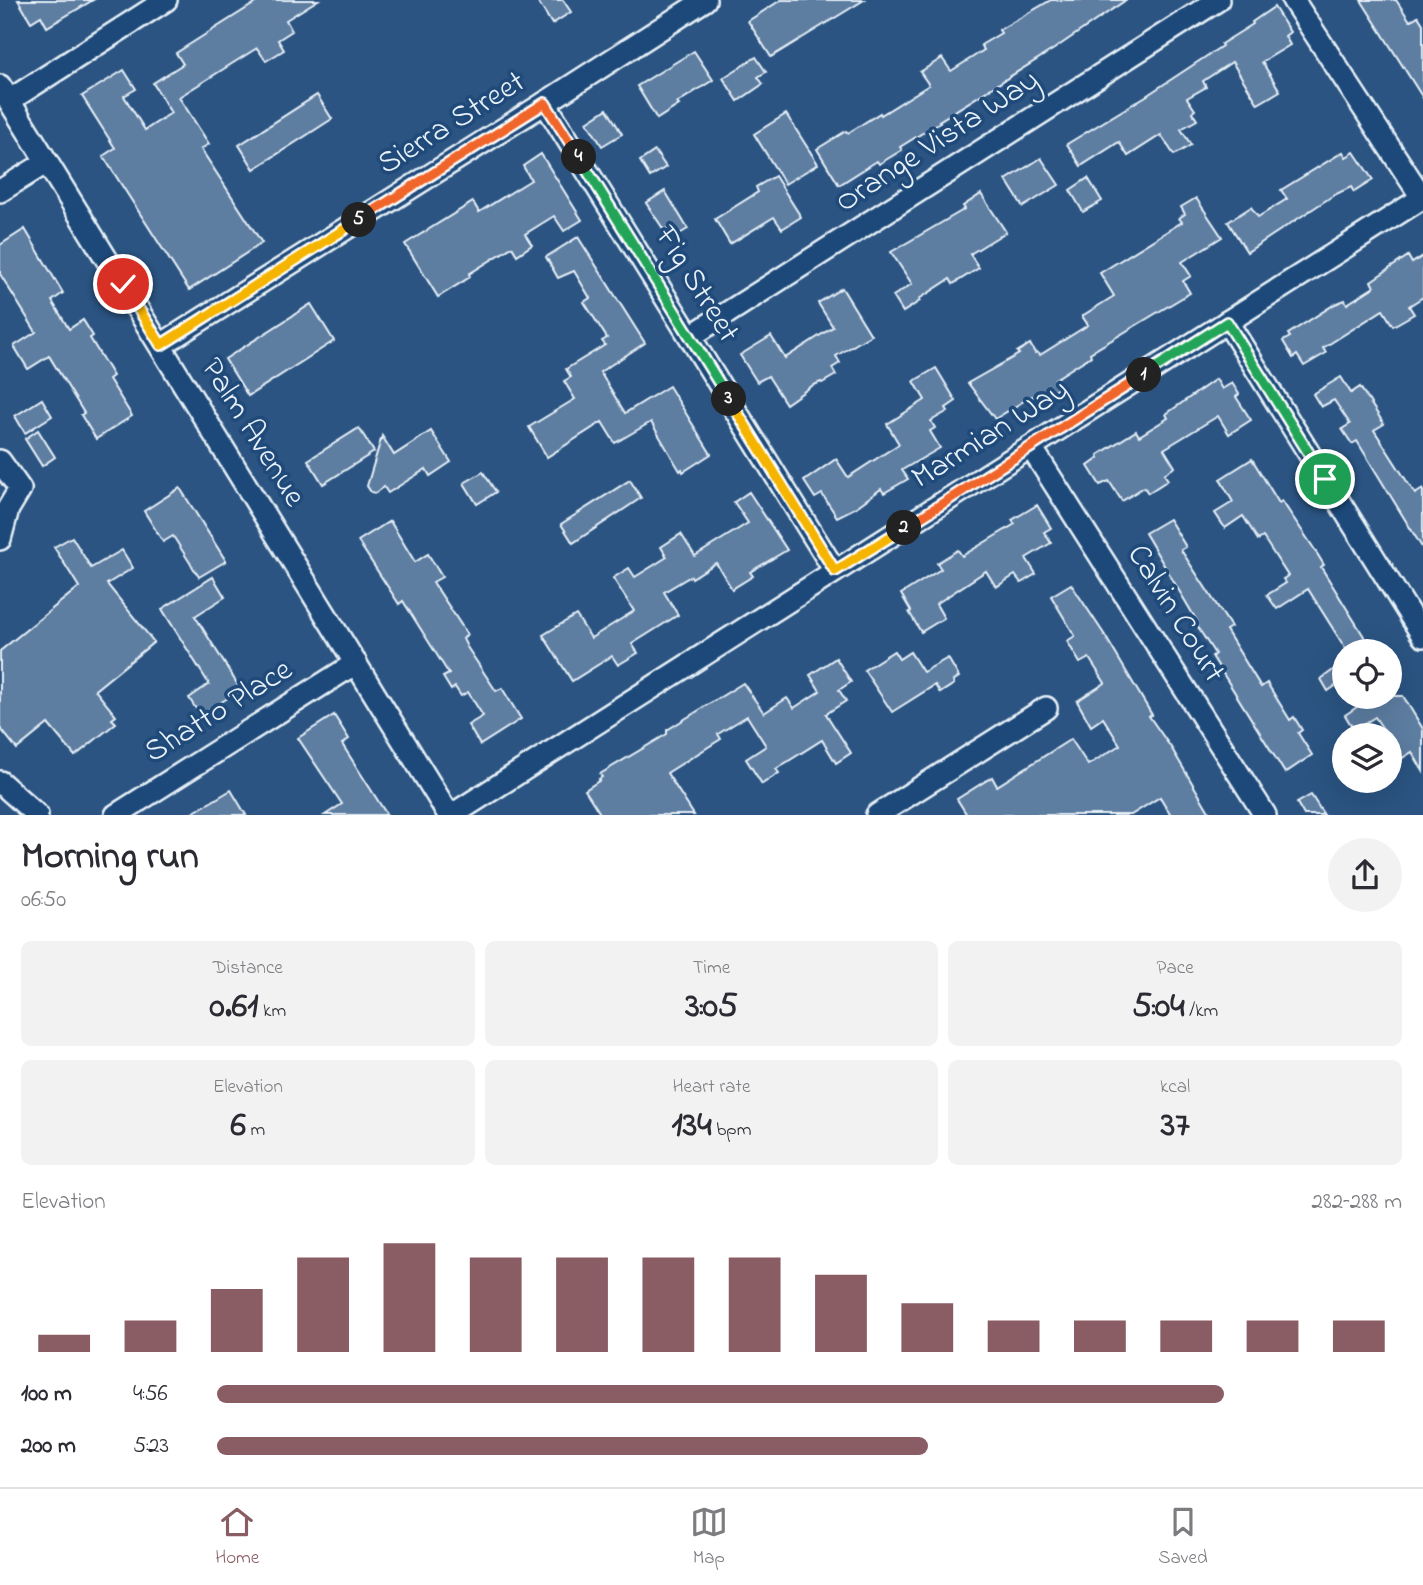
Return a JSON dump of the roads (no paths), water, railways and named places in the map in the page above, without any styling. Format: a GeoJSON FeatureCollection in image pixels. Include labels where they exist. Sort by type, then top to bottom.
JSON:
{"type":"FeatureCollection","features":[{"type":"Feature","properties":{"kind":"street"},"geometry":{"type":"LineString","coordinates":[[5,93],[166,0]]}},
{"type":"Feature","properties":{"kind":"street","name":"Sierra Street"},"geometry":{"type":"LineString","coordinates":[[161,345],[705,0]]}},
{"type":"Feature","properties":{"kind":"street","name":"Orange Vista Way"},"geometry":{"type":"LineString","coordinates":[[691,336],[1219,0]]}},
{"type":"Feature","properties":{"kind":"street"},"geometry":{"type":"LineString","coordinates":[[1293,0],[1423,198]]}},
{"type":"Feature","properties":{"kind":"street","name":"Palm Avenue"},"geometry":{"type":"LineString","coordinates":[[5,93],[451,815]]}},
{"type":"Feature","properties":{"kind":"street","name":"Fig Street"},"geometry":{"type":"LineString","coordinates":[[545,103],[835,571]]}},
{"type":"Feature","properties":{"kind":"street"},"geometry":{"type":"LineString","coordinates":[[0,191],[47,162]]}},
{"type":"Feature","properties":{"kind":"street","name":"Marmian Way"},"geometry":{"type":"LineString","coordinates":[[451,815],[1423,198]]}},
{"type":"Feature","properties":{"kind":"street"},"geometry":{"type":"LineString","coordinates":[[1227,322],[1423,636]]}},
{"type":"Feature","properties":{"kind":"street","name":"Calvin Court"},"geometry":{"type":"LineString","coordinates":[[1031,447],[1265,815]]}},
{"type":"Feature","properties":{"kind":"street"},"geometry":{"type":"LineString","coordinates":[[0,461],[10,491],[0,539]]}},
{"type":"Feature","properties":{"kind":"street","name":"Shatto Place"},"geometry":{"type":"LineString","coordinates":[[116,815],[356,663]]}},
{"type":"Feature","properties":{"kind":"street"},"geometry":{"type":"LineString","coordinates":[[877,815],[1046,708]]}},
{"type":"Feature","properties":{"kind":"street"},"geometry":{"type":"LineString","coordinates":[[0,782],[37,815]]}}]}
